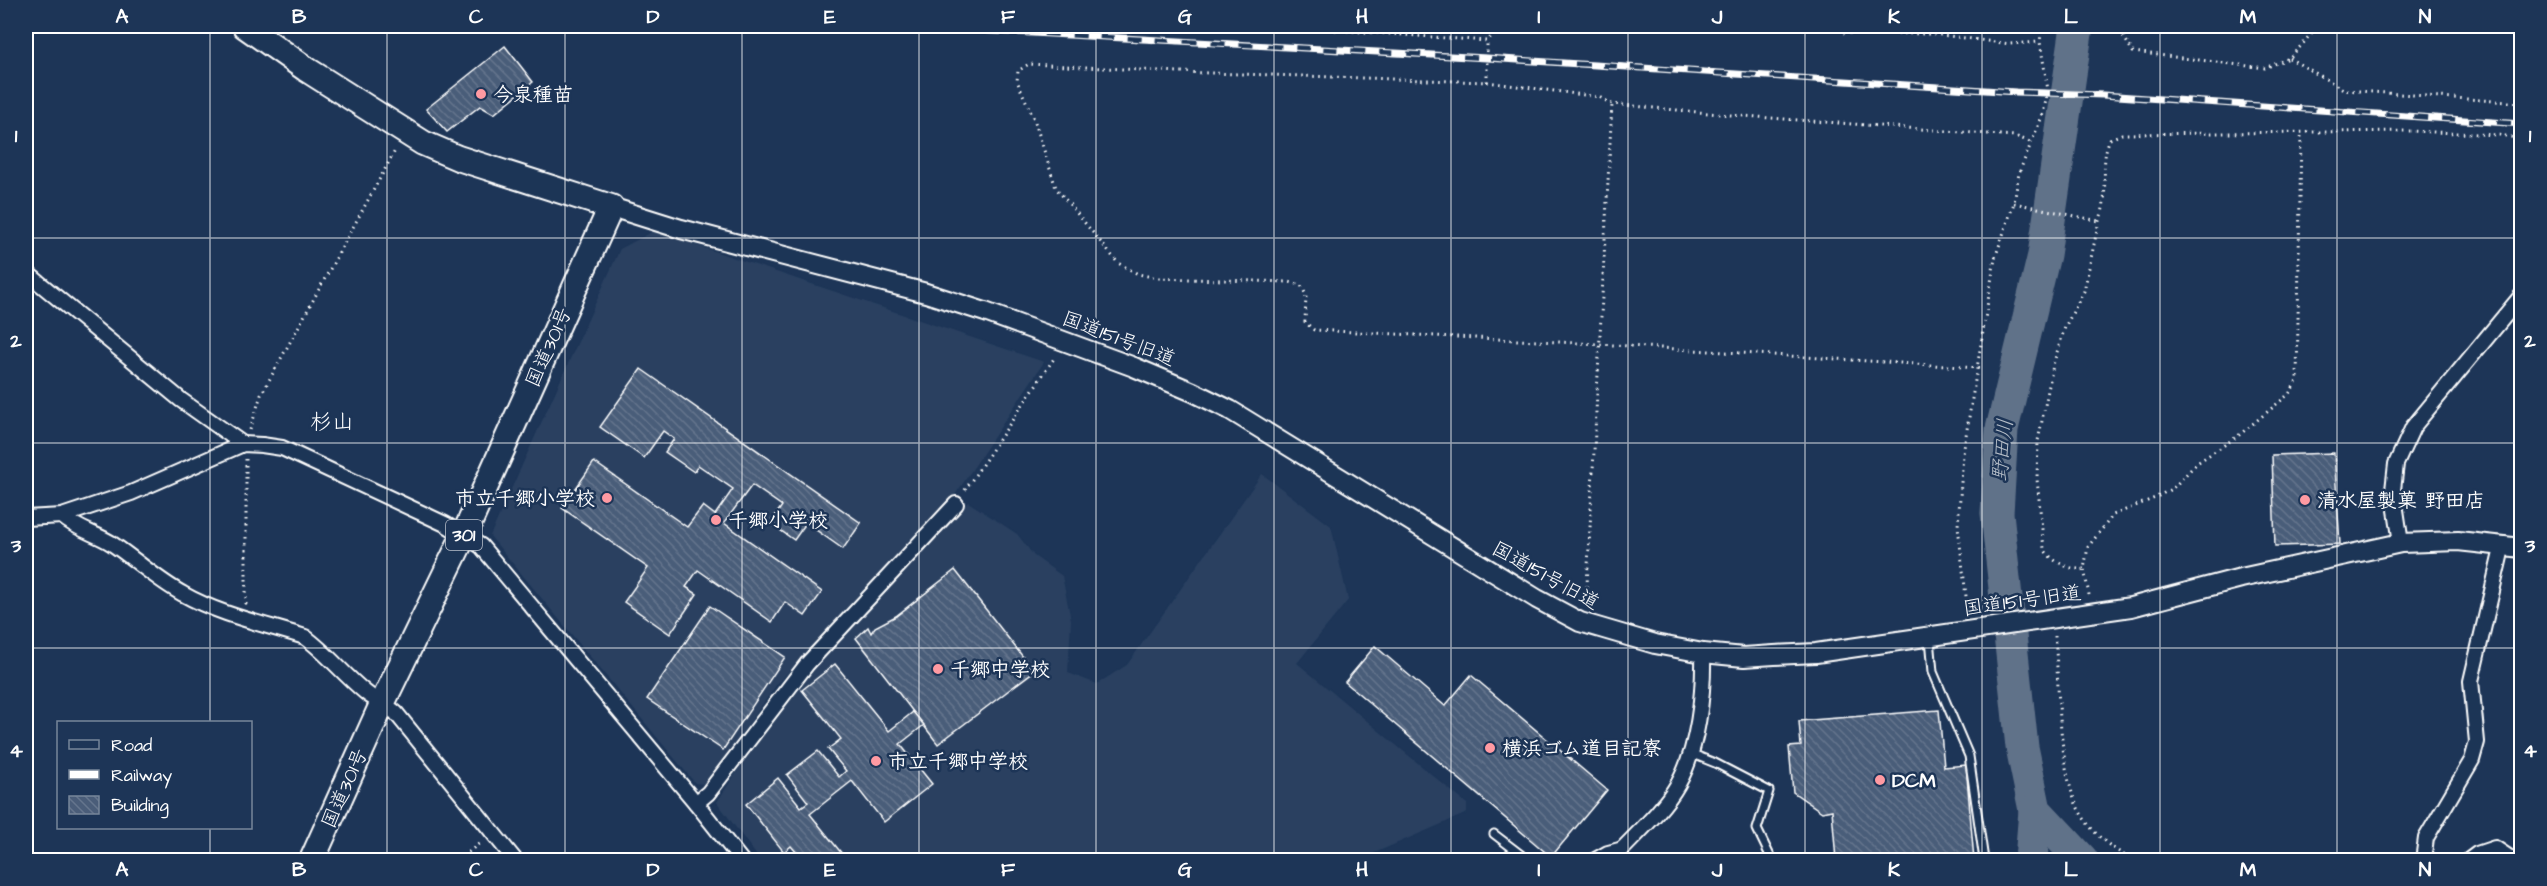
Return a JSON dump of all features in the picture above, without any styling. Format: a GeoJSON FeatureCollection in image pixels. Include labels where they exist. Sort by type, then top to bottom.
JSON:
{"type":"FeatureCollection","features":[{"type":"Feature","properties":{"kind":"highway"},"geometry":{"type":"LineString","coordinates":[[245,26],[306,69],[423,143],[458,158],[611,207]]}},
{"type":"Feature","properties":{"kind":"highway","name":"国道301号"},"geometry":{"type":"LineString","coordinates":[[312,861],[383,702],[464,535],[611,207]]}},
{"type":"Feature","properties":{"kind":"street","name":"国道151号旧道"},"geometry":{"type":"LineString","coordinates":[[611,207],[681,229],[926,293],[986,312],[1134,367],[1230,410],[1526,593],[1580,622],[1655,644],[1703,653],[1744,657],[1816,653],[2048,620],[2131,606],[2241,578],[2401,543],[2458,541],[2503,544],[2522,548]]}},
{"type":"Feature","properties":{"kind":"street"},"geometry":{"type":"LineString","coordinates":[[26,272],[181,400],[243,444]]}},
{"type":"Feature","properties":{"kind":"street"},"geometry":{"type":"LineString","coordinates":[[2401,543],[2393,490],[2396,464],[2413,427],[2522,295]]}},
{"type":"Feature","properties":{"kind":"street"},"geometry":{"type":"LineString","coordinates":[[26,518],[62,516],[131,493],[243,444],[282,448],[445,524],[481,546],[696,803],[741,861]]}},
{"type":"Feature","properties":{"kind":"street"},"geometry":{"type":"LineString","coordinates":[[696,803],[708,793],[807,664],[956,504]]}},
{"type":"Feature","properties":{"kind":"street"},"geometry":{"type":"LineString","coordinates":[[62,516],[70,524],[102,537],[180,593],[209,608],[305,637],[366,694],[383,702],[396,713],[515,861]]}},
{"type":"Feature","properties":{"kind":"street"},"geometry":{"type":"LineString","coordinates":[[2429,861],[2424,853],[2426,838],[2472,760],[2477,742],[2470,681],[2503,544]]}},
{"type":"Feature","properties":{"kind":"street"},"geometry":{"type":"LineString","coordinates":[[1612,861],[1660,808],[1678,783],[1690,753],[1704,685],[1703,653]]}},
{"type":"Feature","properties":{"kind":"street"},"geometry":{"type":"LineString","coordinates":[[2469,861],[2477,854],[2495,848],[2513,861]]}},
{"type":"Feature","properties":{"kind":"lane"},"geometry":{"type":"LineString","coordinates":[[1930,637],[1933,672],[1969,756],[1984,861]]}},
{"type":"Feature","properties":{"kind":"lane"},"geometry":{"type":"LineString","coordinates":[[1690,753],[1715,763],[1768,791],[1757,829],[1772,861]]}},
{"type":"Feature","properties":{"kind":"lane"},"geometry":{"type":"LineString","coordinates":[[1494,834],[1528,861]]}},
{"type":"Feature","properties":{"kind":"lane"},"geometry":{"type":"LineString","coordinates":[[1588,861],[1606,850],[1626,845]]}},
{"type":"Feature","properties":{"kind":"path"},"geometry":{"type":"LineString","coordinates":[[1281,26],[1487,41]]}},
{"type":"Feature","properties":{"kind":"path"},"geometry":{"type":"LineString","coordinates":[[1487,82],[1487,41],[1503,26]]}},
{"type":"Feature","properties":{"kind":"path"},"geometry":{"type":"LineString","coordinates":[[1742,26],[1812,29],[1825,26]]}},
{"type":"Feature","properties":{"kind":"path"},"geometry":{"type":"LineString","coordinates":[[1834,26],[1842,33],[1934,34],[2010,44],[2040,42]]}},
{"type":"Feature","properties":{"kind":"path"},"geometry":{"type":"LineString","coordinates":[[1974,630],[1958,526],[1963,454],[1979,368],[1995,258],[2014,203],[2019,173],[2043,114],[2048,90],[2040,42],[2042,26]]}},
{"type":"Feature","properties":{"kind":"path"},"geometry":{"type":"LineString","coordinates":[[2117,26],[2133,52],[2265,68],[2289,58],[2317,26]]}},
{"type":"Feature","properties":{"kind":"path"},"geometry":{"type":"LineString","coordinates":[[2289,58],[2345,90],[2522,103]]}},
{"type":"Feature","properties":{"kind":"path"},"geometry":{"type":"LineString","coordinates":[[1979,368],[1598,344],[1314,330],[1305,322],[1306,295],[1301,285],[1289,282],[1157,278],[1138,274],[1118,262],[1056,188],[1034,119],[1017,81],[1018,71],[1029,64],[1179,72],[1487,82],[1599,97],[1612,104],[1730,116],[2015,136],[2030,142]]}},
{"type":"Feature","properties":{"kind":"path"},"geometry":{"type":"LineString","coordinates":[[1580,622],[1586,605],[1612,104]]}},
{"type":"Feature","properties":{"kind":"path"},"geometry":{"type":"LineString","coordinates":[[247,619],[246,453],[243,444],[249,434],[261,395],[405,131]]}},
{"type":"Feature","properties":{"kind":"path"},"geometry":{"type":"LineString","coordinates":[[2084,569],[2075,570],[2049,558],[2044,549],[2037,479],[2038,441],[2054,365],[2065,327],[2084,291],[2103,210],[2105,150],[2110,139],[2122,134],[2301,134],[2412,131],[2500,135],[2522,139]]}},
{"type":"Feature","properties":{"kind":"path"},"geometry":{"type":"LineString","coordinates":[[2092,613],[2084,569],[2088,547],[2113,515],[2173,488],[2197,463],[2238,436],[2289,394],[2297,381],[2301,134]]}},
{"type":"Feature","properties":{"kind":"path"},"geometry":{"type":"LineString","coordinates":[[2014,203],[2099,221]]}},
{"type":"Feature","properties":{"kind":"path"},"geometry":{"type":"LineString","coordinates":[[956,504],[1052,363],[1062,340]]}},
{"type":"Feature","properties":{"kind":"path"},"geometry":{"type":"LineString","coordinates":[[2048,620],[2069,782],[2078,807],[2092,829],[2113,850],[2133,861]]}},
{"type":"Feature","properties":{"kind":"path"},"geometry":{"type":"LineString","coordinates":[[459,861],[493,831]]}},
{"type":"Feature","properties":{"kind":"shaded area","name":"千郷小学校"},"geometry":{"type":"Polygon","coordinates":[[[654,231],[1044,362],[949,504],[777,684],[706,784],[695,783],[490,536],[620,249],[654,231]]]}},
{"type":"Feature","properties":{"kind":"shaded area","name":"千郷中学校"},"geometry":{"type":"Polygon","coordinates":[[[1262,474],[1331,526],[1348,600],[1297,663],[1467,804],[1467,813],[1358,860],[1207,860],[1206,858],[1201,860],[760,860],[717,802],[785,698],[817,657],[968,502],[1017,534],[1034,556],[1062,576],[1071,620],[1068,673],[1097,684],[1127,665],[1262,474]]]}},
{"type":"Feature","properties":{"kind":"building","name":"今泉種苗"},"geometry":{"type":"Polygon","coordinates":[[[505,46],[533,82],[494,114],[480,106],[447,132],[426,109],[505,46]]]}},
{"type":"Feature","properties":{"kind":"building","name":"市立千郷小学校"},"geometry":{"type":"Polygon","coordinates":[[[641,369],[861,523],[843,549],[806,523],[794,540],[770,523],[782,506],[752,485],[724,523],[822,592],[805,616],[785,602],[772,622],[698,570],[686,587],[697,594],[670,634],[624,602],[648,568],[562,508],[594,462],[687,527],[703,506],[715,515],[733,489],[698,465],[694,472],[665,452],[674,439],[663,431],[644,458],[600,427],[641,369]]]}},
{"type":"Feature","properties":{"kind":"building","name":"清水屋製菓 野田店"},"geometry":{"type":"Polygon","coordinates":[[[2334,453],[2340,544],[2275,546],[2272,455],[2334,453]]]}},
{"type":"Feature","properties":{"kind":"building"},"geometry":{"type":"Polygon","coordinates":[[[955,570],[1034,671],[938,744],[856,638],[868,627],[871,633],[875,627],[896,616],[955,570]]]}},
{"type":"Feature","properties":{"kind":"building"},"geometry":{"type":"Polygon","coordinates":[[[710,606],[785,657],[723,750],[647,699],[710,606]]]}},
{"type":"Feature","properties":{"kind":"building","name":"横浜ゴム道目記寮"},"geometry":{"type":"Polygon","coordinates":[[[1375,646],[1445,706],[1471,675],[1607,790],[1551,857],[1345,682],[1375,646]]]}},
{"type":"Feature","properties":{"kind":"building","name":"市立千郷中学校"},"geometry":{"type":"Polygon","coordinates":[[[835,664],[889,731],[913,712],[924,725],[900,744],[932,784],[884,822],[852,781],[810,814],[847,860],[803,860],[791,846],[784,852],[746,804],[778,778],[801,807],[808,802],[787,775],[818,751],[839,777],[846,771],[828,749],[841,739],[802,690],[835,664]]]}},
{"type":"Feature","properties":{"kind":"building","name":"DCM"},"geometry":{"type":"Polygon","coordinates":[[[1939,710],[1944,767],[1966,765],[1974,860],[1836,860],[1832,810],[1822,812],[1793,792],[1789,747],[1801,746],[1799,721],[1939,710]]]}},
{"type":"Feature","properties":{"kind":"waterway","name":"野田川"},"geometry":{"type":"LineString","coordinates":[[2077,26],[2044,255],[2002,429],[1997,513],[2022,747],[2035,810],[2082,860]]}},
{"type":"Feature","properties":{"kind":"waterway"},"geometry":{"type":"LineString","coordinates":[[2031,860],[2035,810]]}},
{"type":"Feature","properties":{"kind":"railway"},"geometry":{"type":"LineString","coordinates":[[904,26],[1487,58],[2016,92],[2103,95],[2522,124]]}},
{"type":"Feature","properties":{"kind":"place","name":"今泉種苗"},"geometry":{"type":"Point","coordinates":[481,94]}},
{"type":"Feature","properties":{"kind":"place","name":"市立千郷小学校"},"geometry":{"type":"Point","coordinates":[607,498]}},
{"type":"Feature","properties":{"kind":"place","name":"清水屋製菓 野田店"},"geometry":{"type":"Point","coordinates":[2305,500]}},
{"type":"Feature","properties":{"kind":"place","name":"千郷小学校"},"geometry":{"type":"Point","coordinates":[716,520]}},
{"type":"Feature","properties":{"kind":"place","name":"千郷中学校"},"geometry":{"type":"Point","coordinates":[938,669]}},
{"type":"Feature","properties":{"kind":"place","name":"横浜ゴム道目記寮"},"geometry":{"type":"Point","coordinates":[1490,748]}},
{"type":"Feature","properties":{"kind":"place","name":"市立千郷中学校"},"geometry":{"type":"Point","coordinates":[876,761]}},
{"type":"Feature","properties":{"kind":"place","name":"DCM"},"geometry":{"type":"Point","coordinates":[1880,780]}},
{"type":"Feature","properties":{"kind":"district","name":"杉山"},"geometry":{"type":"Point","coordinates":[332,421]}}]}
